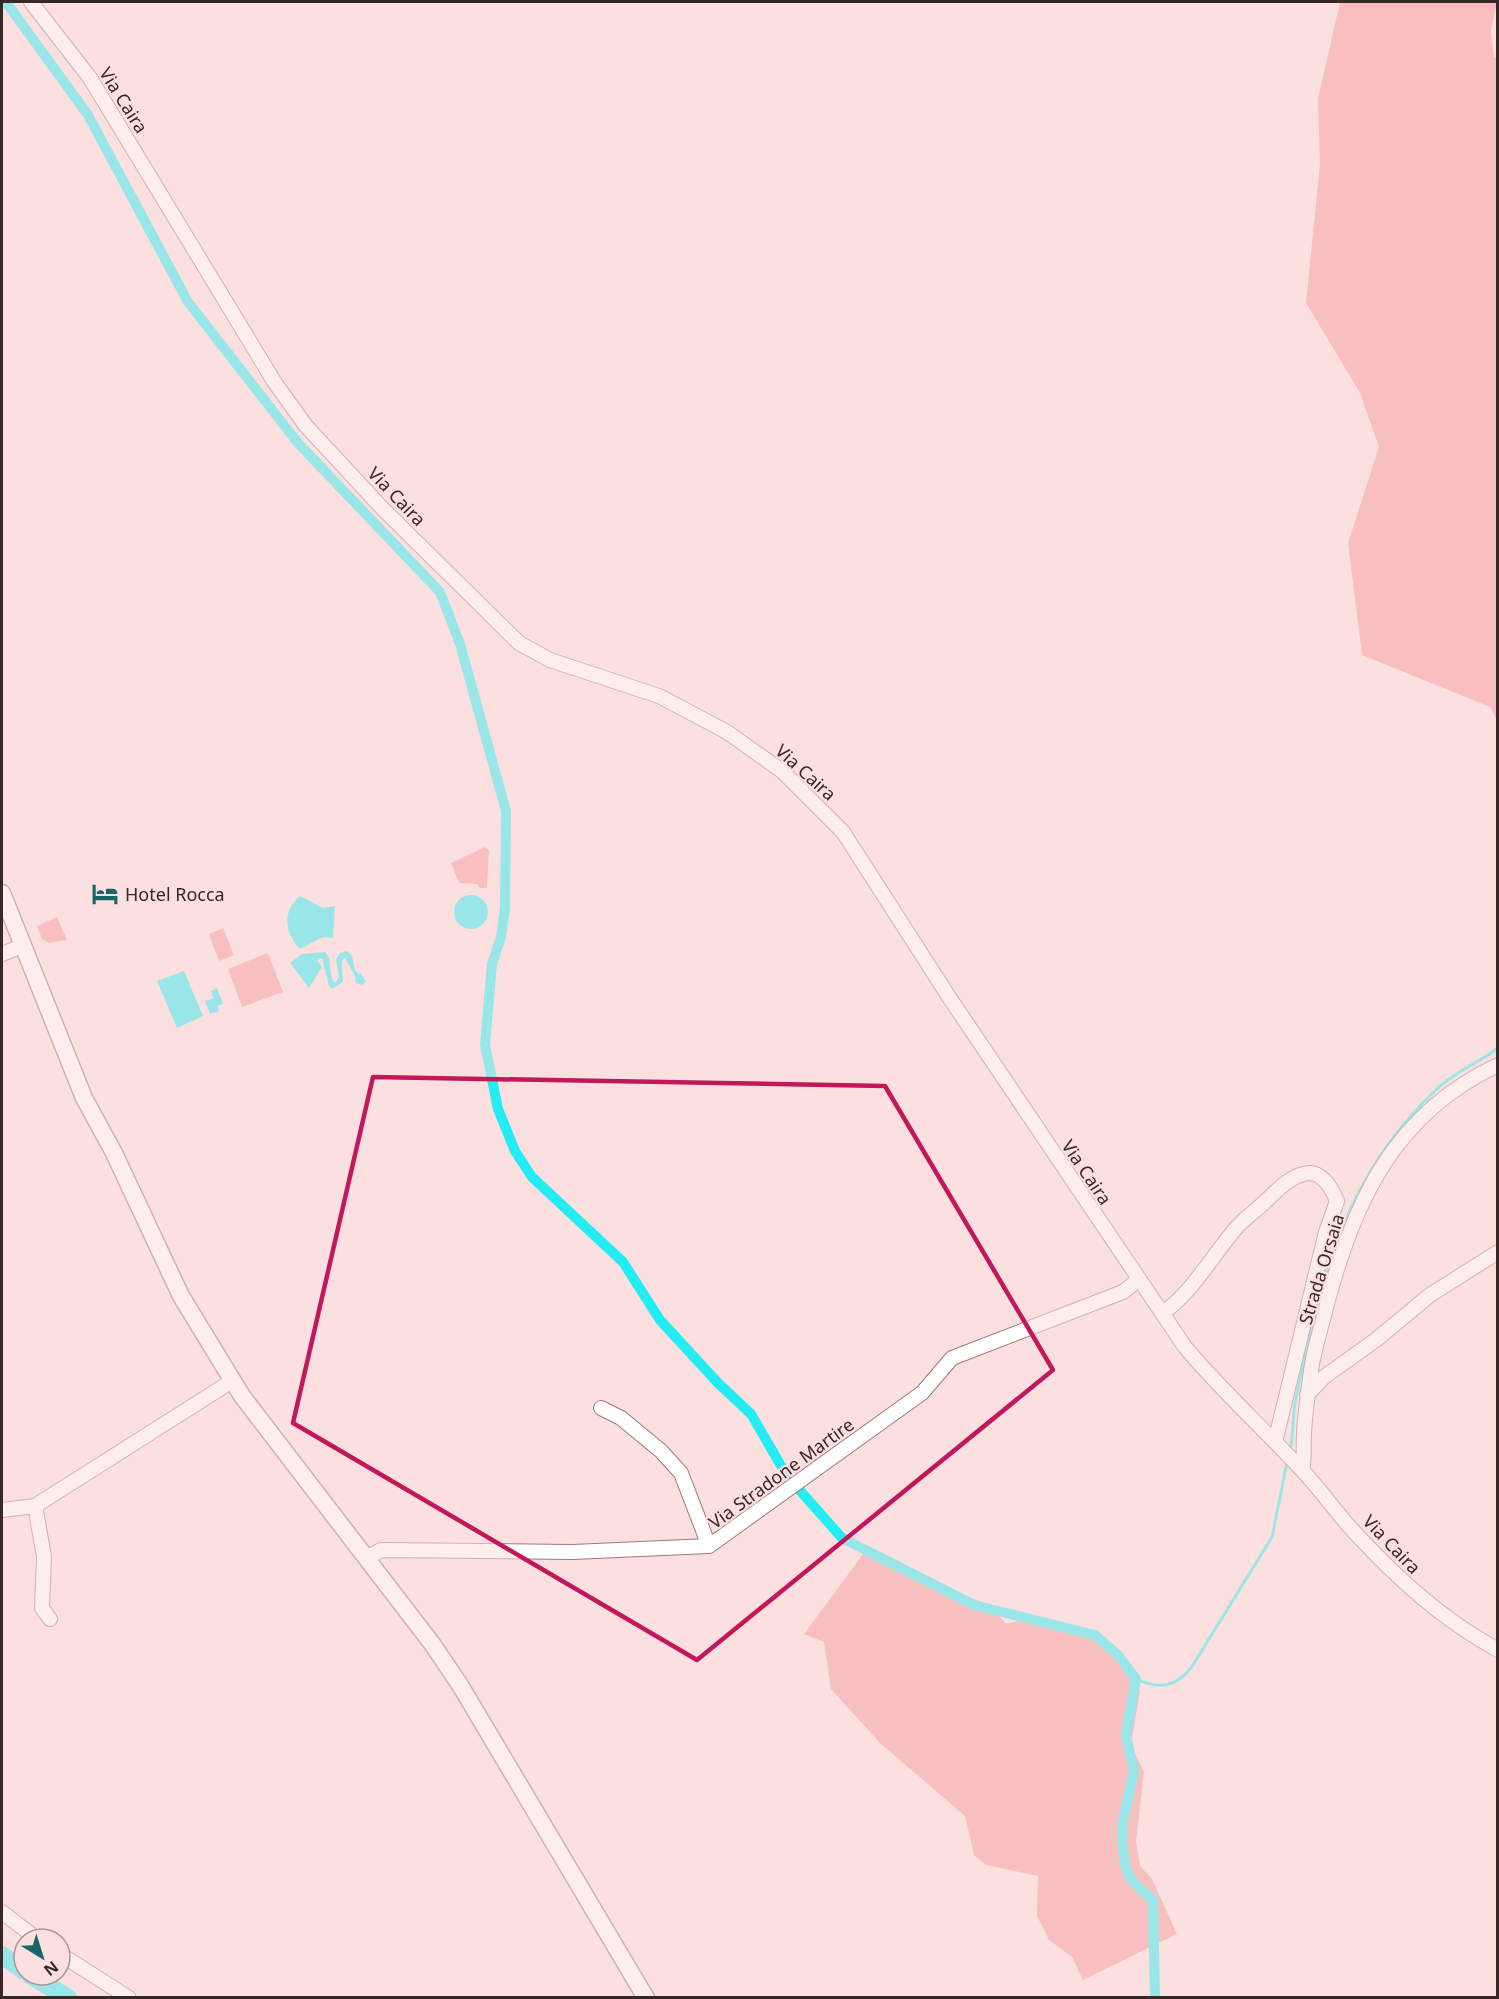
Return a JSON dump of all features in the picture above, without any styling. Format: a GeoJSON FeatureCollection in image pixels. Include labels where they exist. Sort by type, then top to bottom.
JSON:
{"type":"FeatureCollection","features":[{"type":"Feature","properties":{"kind":"main road"},"geometry":{"type":"LineString","coordinates":[[2,893],[84,1098],[114,1153],[181,1296],[232,1381],[433,1645],[460,1685],[646,1998]]}},
{"type":"Feature","properties":{"kind":"street","name":"Via Caira"},"geometry":{"type":"LineString","coordinates":[[31,2],[90,78],[275,383],[306,426],[383,508],[519,644],[550,660],[659,696],[727,732],[782,771],[843,832],[949,997],[1185,1347],[1214,1381],[1302,1470],[1356,1534],[1411,1590],[1464,1632],[1497,1650]]}},
{"type":"Feature","properties":{"kind":"street"},"geometry":{"type":"LineString","coordinates":[[2,954],[22,946]]}},
{"type":"Feature","properties":{"kind":"street","name":"Strada Orsaia"},"geometry":{"type":"LineString","coordinates":[[1302,1470],[1311,1367],[1340,1256],[1358,1207],[1390,1152],[1410,1131],[1459,1086],[1497,1065]]}},
{"type":"Feature","properties":{"kind":"street"},"geometry":{"type":"LineString","coordinates":[[1162,1313],[1175,1302],[1238,1225],[1274,1192],[1297,1176],[1309,1173],[1318,1175],[1327,1183],[1337,1201],[1326,1232],[1275,1442]]}},
{"type":"Feature","properties":{"kind":"street"},"geometry":{"type":"LineString","coordinates":[[1307,1395],[1324,1377],[1377,1339],[1430,1295],[1497,1252]]}},
{"type":"Feature","properties":{"kind":"street","name":"Via Stradone Martire"},"geometry":{"type":"LineString","coordinates":[[366,1558],[381,1550],[573,1552],[709,1546],[922,1393],[952,1358],[1123,1292],[1138,1280]]}},
{"type":"Feature","properties":{"kind":"street"},"geometry":{"type":"LineString","coordinates":[[2,1510],[35,1506],[232,1381]]}},
{"type":"Feature","properties":{"kind":"street"},"geometry":{"type":"LineString","coordinates":[[601,1408],[621,1418],[662,1451],[681,1473],[699,1526],[709,1546]]}},
{"type":"Feature","properties":{"kind":"street"},"geometry":{"type":"LineString","coordinates":[[35,1506],[44,1556],[42,1608],[50,1619]]}},
{"type":"Feature","properties":{"kind":"street"},"geometry":{"type":"LineString","coordinates":[[2,1912],[21,1927]]}},
{"type":"Feature","properties":{"kind":"street"},"geometry":{"type":"LineString","coordinates":[[72,1962],[129,1998]]}},
{"type":"Feature","properties":{"kind":"highlighted area"},"geometry":{"type":"Polygon","coordinates":[[[373,1077],[885,1086],[1053,1370],[697,1660],[293,1423],[373,1077]]]}},
{"type":"Feature","properties":{"kind":"shaded area"},"geometry":{"type":"Polygon","coordinates":[[[1340,2],[1497,2],[1491,31],[1494,58],[1498,55],[1497,720],[1490,707],[1362,655],[1348,543],[1379,447],[1360,393],[1306,303],[1320,164],[1318,99],[1340,2]]]}},
{"type":"Feature","properties":{"kind":"shaded area"},"geometry":{"type":"Polygon","coordinates":[[[485,847],[489,850],[487,888],[480,888],[477,884],[459,883],[451,863],[485,847]]]}},
{"type":"Feature","properties":{"kind":"shaded area"},"geometry":{"type":"Polygon","coordinates":[[[57,917],[67,940],[49,943],[42,939],[37,926],[57,917]]]}},
{"type":"Feature","properties":{"kind":"shaded area"},"geometry":{"type":"Polygon","coordinates":[[[223,928],[234,955],[219,961],[209,934],[223,928]]]}},
{"type":"Feature","properties":{"kind":"shaded area"},"geometry":{"type":"Polygon","coordinates":[[[268,953],[283,992],[242,1007],[228,969],[268,953]]]}},
{"type":"Feature","properties":{"kind":"shaded area"},"geometry":{"type":"Polygon","coordinates":[[[863,1554],[991,1606],[1006,1624],[1039,1616],[1104,1642],[1140,1691],[1131,1745],[1144,1772],[1136,1842],[1140,1866],[1152,1879],[1177,1934],[1083,1980],[1072,1957],[1049,1940],[1037,1916],[1038,1876],[986,1865],[974,1855],[965,1816],[881,1744],[831,1689],[824,1642],[804,1634],[863,1554]]]}},
{"type":"Feature","properties":{"kind":"water"},"geometry":{"type":"Polygon","coordinates":[[[471,895],[483,900],[488,912],[483,924],[471,929],[459,924],[454,912],[459,900],[471,895]]]}},
{"type":"Feature","properties":{"kind":"water"},"geometry":{"type":"Polygon","coordinates":[[[300,896],[323,908],[335,906],[333,938],[323,937],[300,949],[295,943],[287,922],[290,908],[300,896]]]}},
{"type":"Feature","properties":{"kind":"water"},"geometry":{"type":"Polygon","coordinates":[[[347,951],[352,956],[355,970],[361,973],[366,982],[362,985],[356,983],[355,976],[345,958],[342,961],[343,982],[332,989],[329,986],[322,958],[317,960],[322,967],[309,988],[290,963],[302,954],[325,952],[335,983],[339,977],[336,959],[340,953],[347,951]]]}},
{"type":"Feature","properties":{"kind":"water"},"geometry":{"type":"Polygon","coordinates":[[[184,971],[203,1016],[177,1028],[157,981],[184,971]]]}},
{"type":"Feature","properties":{"kind":"water"},"geometry":{"type":"Polygon","coordinates":[[[217,988],[223,1004],[217,1006],[219,1011],[210,1014],[205,1001],[214,998],[211,991],[217,988]]]}},
{"type":"Feature","properties":{"kind":"waterway"},"geometry":{"type":"LineString","coordinates":[[6,2],[88,115],[188,302],[298,443],[440,592],[460,644],[506,811],[505,908],[501,937],[492,964],[485,1045],[498,1109],[515,1151],[532,1177],[623,1262],[660,1320],[718,1383],[751,1414],[787,1476],[842,1538],[974,1605],[1095,1635],[1118,1655],[1136,1679],[1126,1735],[1134,1771],[1122,1826],[1123,1850],[1126,1869],[1133,1882],[1153,1900],[1155,1998]]}},
{"type":"Feature","properties":{"kind":"waterway"},"geometry":{"type":"LineString","coordinates":[[1290,1450],[1295,1404],[1314,1316],[1340,1234],[1357,1195],[1379,1158],[1405,1123],[1437,1089],[1498,1048]]}},
{"type":"Feature","properties":{"kind":"waterway"},"geometry":{"type":"LineString","coordinates":[[1136,1679],[1166,1685],[1179,1680],[1191,1668],[1272,1537],[1287,1462]]}},
{"type":"Feature","properties":{"kind":"waterway"},"geometry":{"type":"LineString","coordinates":[[2,1955],[12,1962]]}},
{"type":"Feature","properties":{"kind":"waterway"},"geometry":{"type":"LineString","coordinates":[[50,1987],[68,1998]]}},
{"type":"Feature","properties":{"kind":"place","name":"Hotel Rocca"},"geometry":{"type":"Point","coordinates":[105,894]}}]}
